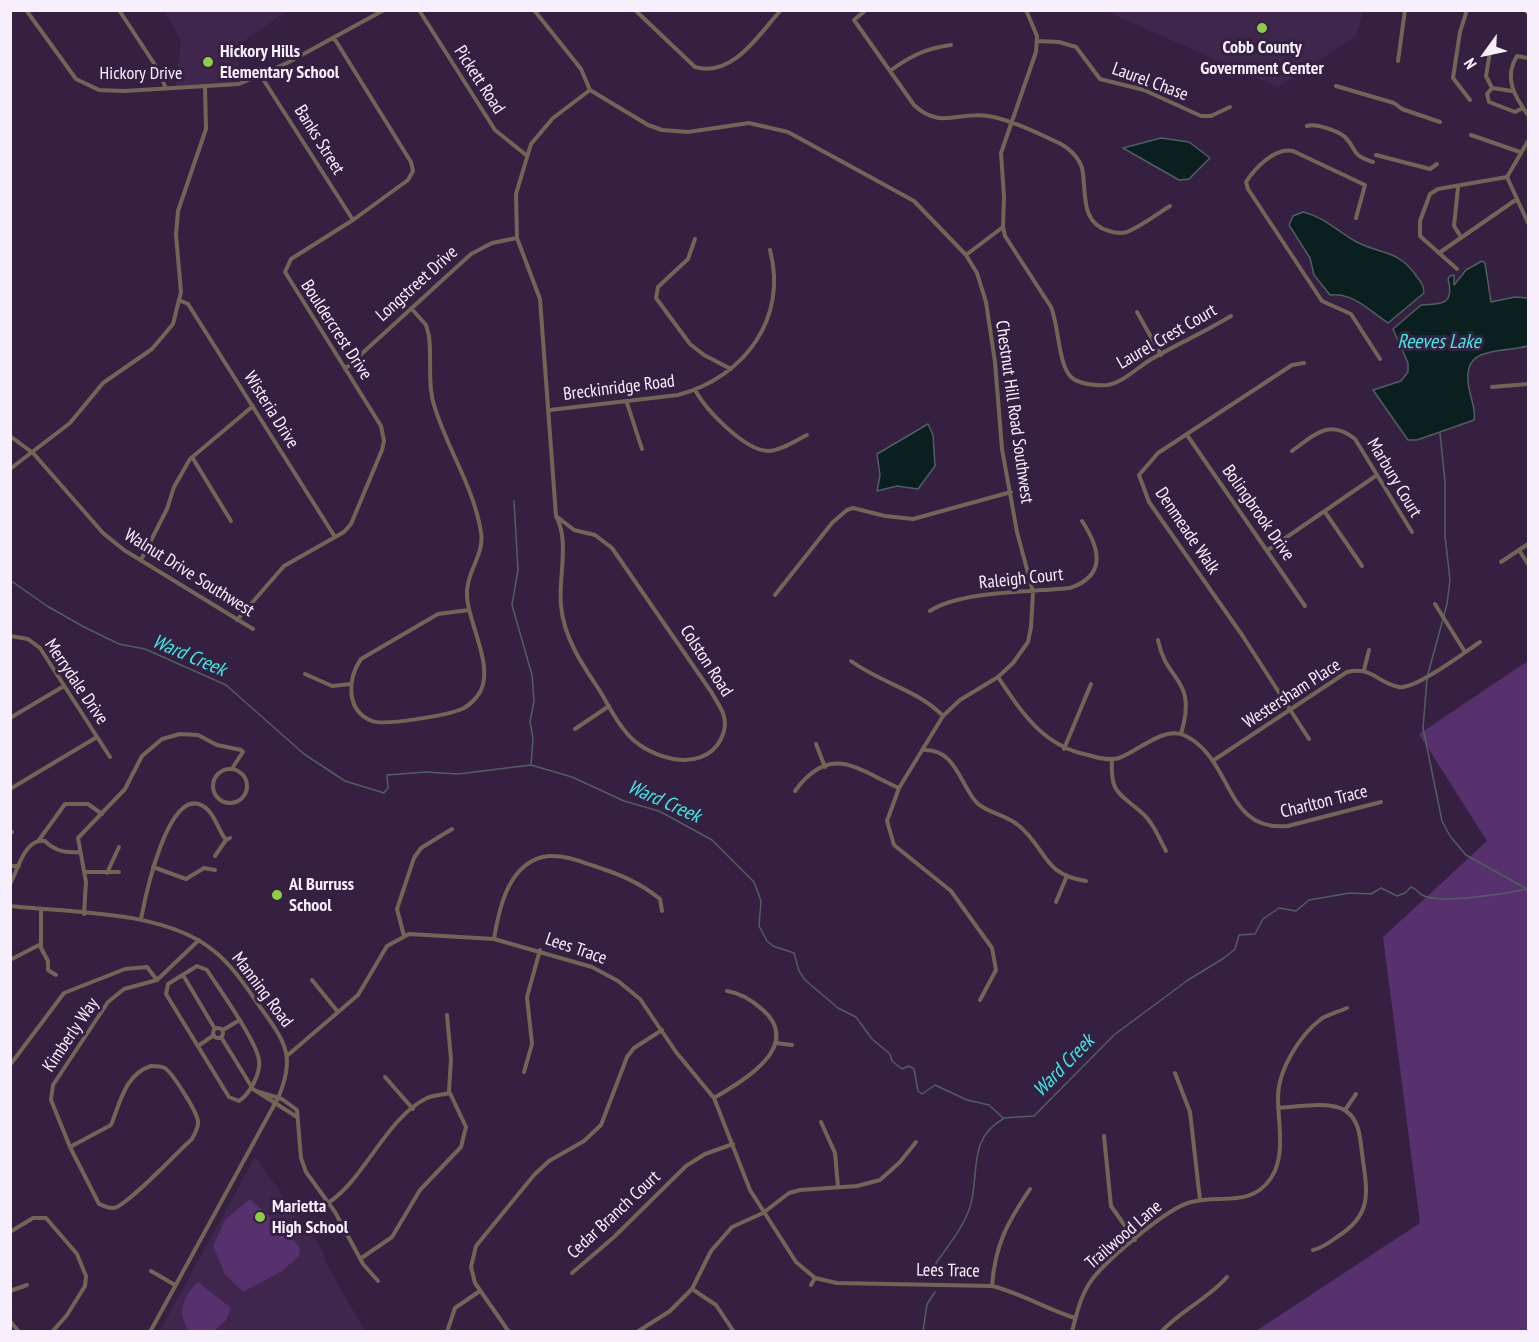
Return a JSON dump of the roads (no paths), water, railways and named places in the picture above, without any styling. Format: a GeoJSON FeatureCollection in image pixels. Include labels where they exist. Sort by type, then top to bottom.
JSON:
{"type":"FeatureCollection","features":[{"type":"Feature","properties":{"kind":"street","name":"Hickory Drive"},"geometry":{"type":"LineString","coordinates":[[26,10],[66,68],[86,86],[111,91],[239,84],[261,76],[334,39],[384,10]]}},
{"type":"Feature","properties":{"kind":"street"},"geometry":{"type":"LineString","coordinates":[[119,10],[159,71],[166,89]]}},
{"type":"Feature","properties":{"kind":"street","name":"Pickett Road"},"geometry":{"type":"LineString","coordinates":[[419,10],[495,130],[526,154]]}},
{"type":"Feature","properties":{"kind":"street"},"geometry":{"type":"LineString","coordinates":[[534,10],[581,69],[590,90]]}},
{"type":"Feature","properties":{"kind":"street"},"geometry":{"type":"LineString","coordinates":[[635,10],[695,67],[701,69],[725,67],[749,46],[781,10]]}},
{"type":"Feature","properties":{"kind":"street"},"geometry":{"type":"LineString","coordinates":[[866,10],[854,20],[924,114],[945,119],[987,116],[1051,139],[1072,152],[1082,168],[1086,208],[1091,219],[1105,230],[1118,233],[1128,231],[1170,206]]}},
{"type":"Feature","properties":{"kind":"street"},"geometry":{"type":"LineString","coordinates":[[966,255],[1003,227],[1004,197],[1000,165],[1010,124],[1036,52],[1034,23],[1026,10]]}},
{"type":"Feature","properties":{"kind":"street"},"geometry":{"type":"LineString","coordinates":[[1398,61],[1405,10]]}},
{"type":"Feature","properties":{"kind":"street"},"geometry":{"type":"LineString","coordinates":[[1467,10],[1460,32],[1453,78],[1470,100]]}},
{"type":"Feature","properties":{"kind":"street","name":"Bouldercrest Drive"},"geometry":{"type":"LineString","coordinates":[[237,620],[284,566],[344,532],[354,518],[384,441],[381,426],[285,272],[291,259],[353,220],[408,180],[413,166],[334,39]]}},
{"type":"Feature","properties":{"kind":"street","name":"Laurel Chase"},"geometry":{"type":"LineString","coordinates":[[1037,41],[1059,42],[1076,47],[1100,79],[1144,90],[1201,116],[1211,116],[1230,106]]}},
{"type":"Feature","properties":{"kind":"street"},"geometry":{"type":"LineString","coordinates":[[890,71],[932,47],[951,45]]}},
{"type":"Feature","properties":{"kind":"street"},"geometry":{"type":"LineString","coordinates":[[1491,46],[1486,76],[1492,88]]}},
{"type":"Feature","properties":{"kind":"street"},"geometry":{"type":"LineString","coordinates":[[1528,58],[1519,55],[1514,60],[1510,77],[1512,91],[1528,115]]}},
{"type":"Feature","properties":{"kind":"street","name":"Banks Street"},"geometry":{"type":"LineString","coordinates":[[261,76],[353,220]]}},
{"type":"Feature","properties":{"kind":"street"},"geometry":{"type":"LineString","coordinates":[[1336,86],[1394,103],[1402,109],[1440,122]]}},
{"type":"Feature","properties":{"kind":"street"},"geometry":{"type":"LineString","coordinates":[[10,469],[70,423],[106,380],[160,342],[173,324],[181,301],[176,223],[182,197],[206,129],[205,87]]}},
{"type":"Feature","properties":{"kind":"street"},"geometry":{"type":"LineString","coordinates":[[1492,88],[1512,91]]}},
{"type":"Feature","properties":{"kind":"street"},"geometry":{"type":"LineString","coordinates":[[1492,88],[1487,94],[1489,102],[1515,112],[1523,108]]}},
{"type":"Feature","properties":{"kind":"street","name":"Colston Road"},"geometry":{"type":"LineString","coordinates":[[556,516],[574,530],[603,539],[633,574],[712,693],[724,714],[724,734],[707,756],[691,760],[672,758],[640,747],[624,731],[585,670],[564,624],[560,604],[562,543],[556,516],[550,410],[540,299],[518,237],[516,194],[526,154],[531,144],[553,118],[590,90]]}},
{"type":"Feature","properties":{"kind":"street","name":"Chestnut Hill Road Southwest"},"geometry":{"type":"LineString","coordinates":[[590,90],[648,125],[662,130],[688,132],[749,123],[788,132],[914,201],[966,255],[977,273],[986,302],[995,362],[998,423],[1017,532],[1033,592],[1028,642],[1013,663],[998,677],[960,700],[943,716],[899,788],[887,814],[888,833],[894,845],[951,891],[992,948],[996,970],[992,982],[980,1000]]}},
{"type":"Feature","properties":{"kind":"street"},"geometry":{"type":"LineString","coordinates":[[1308,126],[1315,124],[1341,135],[1353,152],[1373,162]]}},
{"type":"Feature","properties":{"kind":"street"},"geometry":{"type":"LineString","coordinates":[[1471,135],[1520,152]]}},
{"type":"Feature","properties":{"kind":"street"},"geometry":{"type":"LineString","coordinates":[[1507,177],[1528,141]]}},
{"type":"Feature","properties":{"kind":"street"},"geometry":{"type":"LineString","coordinates":[[1356,219],[1365,185],[1299,153],[1286,149],[1269,158],[1246,182],[1248,189],[1322,301],[1351,314],[1380,359]]}},
{"type":"Feature","properties":{"kind":"street"},"geometry":{"type":"LineString","coordinates":[[1376,155],[1430,169],[1437,164]]}},
{"type":"Feature","properties":{"kind":"street"},"geometry":{"type":"LineString","coordinates":[[1457,269],[1420,236],[1420,221],[1430,194],[1437,189],[1507,177]]}},
{"type":"Feature","properties":{"kind":"street"},"geometry":{"type":"LineString","coordinates":[[1507,177],[1528,223]]}},
{"type":"Feature","properties":{"kind":"street"},"geometry":{"type":"LineString","coordinates":[[1458,187],[1454,226],[1461,237]]}},
{"type":"Feature","properties":{"kind":"street"},"geometry":{"type":"LineString","coordinates":[[1439,253],[1517,199]]}},
{"type":"Feature","properties":{"kind":"street","name":"Laurel Crest Court"},"geometry":{"type":"LineString","coordinates":[[1003,227],[1005,236],[1056,319],[1065,366],[1070,376],[1078,382],[1106,385],[1116,382],[1161,354],[1231,316]]}},
{"type":"Feature","properties":{"kind":"street","name":"Longstreet Drive"},"geometry":{"type":"LineString","coordinates":[[345,369],[471,254],[492,243],[518,237]]}},
{"type":"Feature","properties":{"kind":"street"},"geometry":{"type":"LineString","coordinates":[[695,239],[688,259],[658,287],[656,298],[690,344],[704,355],[731,369]]}},
{"type":"Feature","properties":{"kind":"street","name":"Breckinridge Road"},"geometry":{"type":"LineString","coordinates":[[550,410],[627,402],[695,390],[731,369],[749,354],[755,345],[772,302],[776,280],[770,250]]}},
{"type":"Feature","properties":{"kind":"street","name":"Wisteria Drive"},"geometry":{"type":"LineString","coordinates":[[181,301],[188,304],[335,537]]}},
{"type":"Feature","properties":{"kind":"street"},"geometry":{"type":"LineString","coordinates":[[411,308],[426,325],[429,336],[434,406],[473,498],[482,535],[481,550],[468,582],[469,609],[485,672],[481,691],[463,708],[387,723],[373,721],[362,714],[353,703],[351,684],[356,666],[361,659],[438,614],[469,609]]}},
{"type":"Feature","properties":{"kind":"street"},"geometry":{"type":"LineString","coordinates":[[1137,312],[1161,354]]}},
{"type":"Feature","properties":{"kind":"street","name":"Denmeade Walk"},"geometry":{"type":"LineString","coordinates":[[1304,363],[1292,365],[1158,453],[1138,475],[1142,491],[1310,739]]}},
{"type":"Feature","properties":{"kind":"street"},"geometry":{"type":"LineString","coordinates":[[1492,387],[1528,384]]}},
{"type":"Feature","properties":{"kind":"street"},"geometry":{"type":"LineString","coordinates":[[695,390],[702,403],[717,418],[747,444],[756,448],[775,450],[807,435]]}},
{"type":"Feature","properties":{"kind":"street"},"geometry":{"type":"LineString","coordinates":[[627,402],[642,449]]}},
{"type":"Feature","properties":{"kind":"street"},"geometry":{"type":"LineString","coordinates":[[141,560],[167,509],[174,487],[192,457],[254,406]]}},
{"type":"Feature","properties":{"kind":"street","name":"Marbury Court"},"geometry":{"type":"LineString","coordinates":[[1292,451],[1322,432],[1340,428],[1355,439],[1412,532]]}},
{"type":"Feature","properties":{"kind":"street","name":"Bolingbrook Drive"},"geometry":{"type":"LineString","coordinates":[[1187,435],[1305,606]]}},
{"type":"Feature","properties":{"kind":"street","name":"Walnut Drive Southwest"},"geometry":{"type":"LineString","coordinates":[[10,436],[33,453],[103,533],[141,560],[253,629]]}},
{"type":"Feature","properties":{"kind":"street"},"geometry":{"type":"LineString","coordinates":[[192,457],[231,521]]}},
{"type":"Feature","properties":{"kind":"street"},"geometry":{"type":"LineString","coordinates":[[1268,550],[1377,475]]}},
{"type":"Feature","properties":{"kind":"street"},"geometry":{"type":"LineString","coordinates":[[775,595],[832,523],[847,510],[853,508],[885,516],[913,519],[1011,492]]}},
{"type":"Feature","properties":{"kind":"street"},"geometry":{"type":"LineString","coordinates":[[1325,512],[1362,566]]}},
{"type":"Feature","properties":{"kind":"street","name":"Raleigh Court"},"geometry":{"type":"LineString","coordinates":[[930,611],[939,605],[960,600],[1070,588],[1081,584],[1089,576],[1098,555],[1096,544],[1082,521]]}},
{"type":"Feature","properties":{"kind":"street"},"geometry":{"type":"LineString","coordinates":[[1502,562],[1528,544]]}},
{"type":"Feature","properties":{"kind":"street"},"geometry":{"type":"LineString","coordinates":[[1519,550],[1528,564]]}},
{"type":"Feature","properties":{"kind":"street"},"geometry":{"type":"LineString","coordinates":[[1435,604],[1466,652]]}},
{"type":"Feature","properties":{"kind":"street","name":"Merrydale Drive"},"geometry":{"type":"LineString","coordinates":[[10,636],[35,642],[110,757]]}},
{"type":"Feature","properties":{"kind":"street"},"geometry":{"type":"LineString","coordinates":[[998,677],[1031,724],[1064,748],[1112,759],[1159,737],[1181,734],[1186,715],[1182,685],[1160,652],[1158,640]]}},
{"type":"Feature","properties":{"kind":"street","name":"Westersham Place"},"geometry":{"type":"LineString","coordinates":[[1214,760],[1347,672],[1364,670],[1392,685],[1410,686],[1480,642]]}},
{"type":"Feature","properties":{"kind":"street"},"geometry":{"type":"LineString","coordinates":[[1364,670],[1369,650]]}},
{"type":"Feature","properties":{"kind":"street"},"geometry":{"type":"LineString","coordinates":[[851,661],[885,682],[920,697],[943,716]]}},
{"type":"Feature","properties":{"kind":"street"},"geometry":{"type":"LineString","coordinates":[[305,674],[332,686],[351,684]]}},
{"type":"Feature","properties":{"kind":"street"},"geometry":{"type":"LineString","coordinates":[[1064,748],[1091,684]]}},
{"type":"Feature","properties":{"kind":"street"},"geometry":{"type":"LineString","coordinates":[[10,718],[64,686]]}},
{"type":"Feature","properties":{"kind":"street"},"geometry":{"type":"LineString","coordinates":[[575,729],[609,706]]}},
{"type":"Feature","properties":{"kind":"street","name":"Charlton Trace"},"geometry":{"type":"LineString","coordinates":[[1181,734],[1199,744],[1214,760],[1246,817],[1258,824],[1273,828],[1288,826],[1381,802]]}},
{"type":"Feature","properties":{"kind":"street"},"geometry":{"type":"LineString","coordinates":[[84,914],[87,887],[79,852],[80,835],[125,789],[142,756],[154,744],[171,736],[198,735],[217,745],[239,748],[243,752],[233,767],[217,776],[213,786],[224,804],[230,805],[240,799],[248,787],[244,777],[233,767]]}},
{"type":"Feature","properties":{"kind":"street"},"geometry":{"type":"LineString","coordinates":[[10,789],[97,737]]}},
{"type":"Feature","properties":{"kind":"street"},"geometry":{"type":"LineString","coordinates":[[816,744],[825,767]]}},
{"type":"Feature","properties":{"kind":"street"},"geometry":{"type":"LineString","coordinates":[[924,750],[936,752],[955,766],[976,802],[1018,825],[1046,860],[1066,878],[1086,880]]}},
{"type":"Feature","properties":{"kind":"street"},"geometry":{"type":"LineString","coordinates":[[1112,759],[1113,787],[1127,803],[1142,813],[1166,851]]}},
{"type":"Feature","properties":{"kind":"street"},"geometry":{"type":"LineString","coordinates":[[795,791],[807,776],[835,764],[855,765],[899,788]]}},
{"type":"Feature","properties":{"kind":"street"},"geometry":{"type":"LineString","coordinates":[[141,920],[153,867],[181,807],[192,802],[203,806],[228,839],[215,856]]}},
{"type":"Feature","properties":{"kind":"street"},"geometry":{"type":"LineString","coordinates":[[10,884],[28,847],[39,840],[65,804],[88,804],[102,814]]}},
{"type":"Feature","properties":{"kind":"street"},"geometry":{"type":"LineString","coordinates":[[288,1055],[362,989],[383,951],[404,936],[397,909],[414,858],[421,848],[452,829]]}},
{"type":"Feature","properties":{"kind":"street"},"geometry":{"type":"LineString","coordinates":[[39,840],[66,853],[79,852]]}},
{"type":"Feature","properties":{"kind":"street"},"geometry":{"type":"LineString","coordinates":[[107,873],[118,847]]}},
{"type":"Feature","properties":{"kind":"street"},"geometry":{"type":"LineString","coordinates":[[494,939],[500,905],[511,881],[532,862],[550,856],[573,859],[632,879],[660,899],[662,911]]}},
{"type":"Feature","properties":{"kind":"street"},"geometry":{"type":"LineString","coordinates":[[10,866],[19,866]]}},
{"type":"Feature","properties":{"kind":"street"},"geometry":{"type":"LineString","coordinates":[[153,867],[186,879],[204,868],[215,870]]}},
{"type":"Feature","properties":{"kind":"street"},"geometry":{"type":"LineString","coordinates":[[84,872],[119,872]]}},
{"type":"Feature","properties":{"kind":"street"},"geometry":{"type":"LineString","coordinates":[[1056,902],[1066,878]]}},
{"type":"Feature","properties":{"kind":"street","name":"Manning Road"},"geometry":{"type":"LineString","coordinates":[[10,906],[141,920],[170,927],[199,940],[216,952],[236,974],[280,1036],[288,1055],[286,1077],[277,1100],[150,1332]]}},
{"type":"Feature","properties":{"kind":"street"},"geometry":{"type":"LineString","coordinates":[[41,909],[41,944],[48,970],[56,975]]}},
{"type":"Feature","properties":{"kind":"street","name":"Lees Trace"},"geometry":{"type":"LineString","coordinates":[[404,936],[422,934],[494,939],[582,963],[618,981],[646,1006],[676,1053],[714,1098],[746,1182],[763,1213],[796,1262],[815,1278],[837,1283],[992,1286],[1013,1292],[1045,1308],[1076,1317]]}},
{"type":"Feature","properties":{"kind":"street"},"geometry":{"type":"LineString","coordinates":[[157,980],[199,940]]}},
{"type":"Feature","properties":{"kind":"street"},"geometry":{"type":"LineString","coordinates":[[10,960],[41,944]]}},
{"type":"Feature","properties":{"kind":"street"},"geometry":{"type":"LineString","coordinates":[[524,1072],[532,1044],[527,997],[540,950]]}},
{"type":"Feature","properties":{"kind":"street"},"geometry":{"type":"LineString","coordinates":[[197,966],[206,968],[258,1057],[258,1071],[241,1100],[232,1100],[166,994],[168,984],[183,975],[197,966]]}},
{"type":"Feature","properties":{"kind":"street","name":"Kimberly Way"},"geometry":{"type":"LineString","coordinates":[[10,1065],[64,993],[133,967],[147,967],[157,980],[124,989],[108,1002],[53,1085],[51,1100],[70,1147],[99,1204],[115,1208],[192,1139],[198,1122],[172,1076],[166,1069],[151,1066],[136,1074],[125,1090],[111,1125],[70,1147]]}},
{"type":"Feature","properties":{"kind":"street"},"geometry":{"type":"LineString","coordinates":[[183,975],[216,1029],[214,1035],[198,1046]]}},
{"type":"Feature","properties":{"kind":"street"},"geometry":{"type":"LineString","coordinates":[[312,980],[338,1012]]}},
{"type":"Feature","properties":{"kind":"street"},"geometry":{"type":"LineString","coordinates":[[714,1098],[758,1070],[776,1043],[774,1026],[768,1015],[742,995],[727,991]]}},
{"type":"Feature","properties":{"kind":"street","name":"Trailwood Lane"},"geometry":{"type":"LineString","coordinates":[[1072,1332],[1085,1291],[1096,1274],[1176,1208],[1200,1200],[1241,1199],[1252,1195],[1267,1183],[1279,1158],[1278,1107],[1281,1077],[1294,1052],[1322,1019],[1347,1008]]}},
{"type":"Feature","properties":{"kind":"street"},"geometry":{"type":"LineString","coordinates":[[360,1259],[392,1237],[420,1190],[463,1144],[465,1123],[449,1093],[451,1059],[447,1015]]}},
{"type":"Feature","properties":{"kind":"street"},"geometry":{"type":"LineString","coordinates":[[216,1029],[223,1030],[238,1021]]}},
{"type":"Feature","properties":{"kind":"street"},"geometry":{"type":"LineString","coordinates":[[509,1332],[480,1291],[471,1267],[476,1246],[534,1174],[549,1161],[584,1141],[601,1125],[627,1057],[634,1048],[662,1029]]}},
{"type":"Feature","properties":{"kind":"street"},"geometry":{"type":"LineString","coordinates":[[221,1037],[223,1030]]}},
{"type":"Feature","properties":{"kind":"street"},"geometry":{"type":"LineString","coordinates":[[214,1035],[221,1037],[256,1091],[277,1100],[298,1118],[302,1162],[310,1179],[328,1203],[360,1259],[378,1281]]}},
{"type":"Feature","properties":{"kind":"street"},"geometry":{"type":"LineString","coordinates":[[776,1043],[792,1045]]}},
{"type":"Feature","properties":{"kind":"street"},"geometry":{"type":"LineString","coordinates":[[1175,1073],[1190,1112],[1200,1200]]}},
{"type":"Feature","properties":{"kind":"street"},"geometry":{"type":"LineString","coordinates":[[385,1077],[413,1109]]}},
{"type":"Feature","properties":{"kind":"street"},"geometry":{"type":"LineString","coordinates":[[328,1203],[347,1188],[373,1151],[413,1109],[426,1099],[449,1093]]}},
{"type":"Feature","properties":{"kind":"street"},"geometry":{"type":"LineString","coordinates":[[1345,1110],[1356,1094]]}},
{"type":"Feature","properties":{"kind":"street"},"geometry":{"type":"LineString","coordinates":[[1278,1107],[1330,1106],[1345,1110],[1356,1122],[1360,1133],[1367,1198],[1361,1216],[1353,1226],[1313,1250]]}},
{"type":"Feature","properties":{"kind":"street"},"geometry":{"type":"LineString","coordinates":[[821,1122],[835,1153],[838,1187]]}},
{"type":"Feature","properties":{"kind":"street"},"geometry":{"type":"LineString","coordinates":[[1104,1136],[1109,1162],[1111,1206],[1135,1240]]}},
{"type":"Feature","properties":{"kind":"street"},"geometry":{"type":"LineString","coordinates":[[637,1332],[670,1311],[692,1289],[711,1251],[724,1234],[763,1213],[789,1193],[800,1190],[857,1186],[880,1180],[900,1162],[916,1142]]}},
{"type":"Feature","properties":{"kind":"street","name":"Cedar Branch Court"},"geometry":{"type":"LineString","coordinates":[[572,1273],[614,1237],[674,1176],[705,1154],[733,1144]]}},
{"type":"Feature","properties":{"kind":"street"},"geometry":{"type":"LineString","coordinates":[[992,1286],[993,1263],[1002,1234],[1030,1190]]}},
{"type":"Feature","properties":{"kind":"street"},"geometry":{"type":"LineString","coordinates":[[10,1232],[33,1218],[46,1218],[83,1264],[86,1276],[85,1286],[68,1315],[52,1332]]}},
{"type":"Feature","properties":{"kind":"street"},"geometry":{"type":"LineString","coordinates":[[151,1271],[176,1285]]}},
{"type":"Feature","properties":{"kind":"street"},"geometry":{"type":"LineString","coordinates":[[1161,1332],[1176,1317],[1213,1292],[1227,1276]]}},
{"type":"Feature","properties":{"kind":"street"},"geometry":{"type":"LineString","coordinates":[[811,1286],[815,1278]]}},
{"type":"Feature","properties":{"kind":"street"},"geometry":{"type":"LineString","coordinates":[[10,1291],[27,1285]]}},
{"type":"Feature","properties":{"kind":"street"},"geometry":{"type":"LineString","coordinates":[[692,1289],[716,1305],[734,1332]]}},
{"type":"Feature","properties":{"kind":"street"},"geometry":{"type":"LineString","coordinates":[[447,1332],[455,1308],[480,1291]]}},
{"type":"Feature","properties":{"kind":"street"},"geometry":{"type":"LineString","coordinates":[[10,1321],[19,1332]]}},
{"type":"Feature","properties":{"kind":"water"},"geometry":{"type":"Polygon","coordinates":[[[1161,138],[1189,142],[1210,158],[1189,179],[1179,180],[1123,148],[1161,138]]]}},
{"type":"Feature","properties":{"kind":"water"},"geometry":{"type":"Polygon","coordinates":[[[1303,212],[1324,221],[1355,241],[1396,257],[1410,268],[1421,282],[1424,293],[1388,323],[1354,300],[1330,295],[1314,275],[1310,258],[1289,225],[1293,216],[1303,212]]]}},
{"type":"Feature","properties":{"kind":"water","name":"Reeves Lake"},"geometry":{"type":"Polygon","coordinates":[[[1482,261],[1485,263],[1491,302],[1515,297],[1528,298],[1528,346],[1482,354],[1474,359],[1469,367],[1468,378],[1474,420],[1417,440],[1408,440],[1373,390],[1401,381],[1408,372],[1408,363],[1393,329],[1421,305],[1440,303],[1448,299],[1450,276],[1454,275],[1454,285],[1466,270],[1482,261]]]}},
{"type":"Feature","properties":{"kind":"water"},"geometry":{"type":"Polygon","coordinates":[[[928,424],[933,435],[935,466],[918,489],[897,486],[877,491],[880,475],[877,454],[928,424]]]}},
{"type":"Feature","properties":{"kind":"waterway"},"geometry":{"type":"LineString","coordinates":[[1428,674],[1447,604],[1450,580],[1445,536],[1445,482],[1440,433]]}},
{"type":"Feature","properties":{"kind":"waterway"},"geometry":{"type":"LineString","coordinates":[[514,501],[518,570],[512,605],[532,675],[534,701],[530,722],[533,738],[531,765]]}},
{"type":"Feature","properties":{"kind":"waterway","name":"Ward Creek"},"geometry":{"type":"LineString","coordinates":[[10,580],[47,606],[84,627],[119,644],[145,649],[226,685],[304,754],[345,781],[384,793],[388,788],[387,775],[426,772],[458,774],[531,765],[572,777],[624,801],[659,811],[712,840],[754,882],[761,901],[759,926],[767,941],[773,946],[794,953],[799,971],[805,980],[838,1008],[856,1017],[872,1039],[890,1054],[892,1061],[902,1069],[909,1066],[914,1069],[918,1091],[922,1094],[935,1085],[967,1100],[989,1105],[1003,1118],[1034,1116],[1114,1035],[1188,980],[1224,958],[1235,949],[1239,935],[1255,934],[1263,919],[1279,908],[1296,911],[1309,900],[1350,893],[1371,894],[1381,888],[1397,896],[1405,893],[1411,887],[1422,895],[1443,899],[1528,889]]}},
{"type":"Feature","properties":{"kind":"waterway"},"geometry":{"type":"LineString","coordinates":[[1427,679],[1423,728],[1442,821],[1450,836],[1466,855],[1527,889]]}},
{"type":"Feature","properties":{"kind":"waterway"},"geometry":{"type":"LineString","coordinates":[[938,1277],[936,1263],[960,1229],[970,1207],[979,1147],[992,1127],[1003,1119]]}},
{"type":"Feature","properties":{"kind":"waterway"},"geometry":{"type":"LineString","coordinates":[[923,1332],[927,1304],[935,1292]]}},
{"type":"Feature","properties":{"kind":"place","name":"Cobb County Government Center"},"geometry":{"type":"Point","coordinates":[1262,28]}},
{"type":"Feature","properties":{"kind":"place","name":"Hickory Hills Elementary School"},"geometry":{"type":"Point","coordinates":[208,62]}},
{"type":"Feature","properties":{"kind":"place","name":"Al Burruss School"},"geometry":{"type":"Point","coordinates":[277,895]}},
{"type":"Feature","properties":{"kind":"place","name":"Marietta High School"},"geometry":{"type":"Point","coordinates":[260,1217]}}]}
